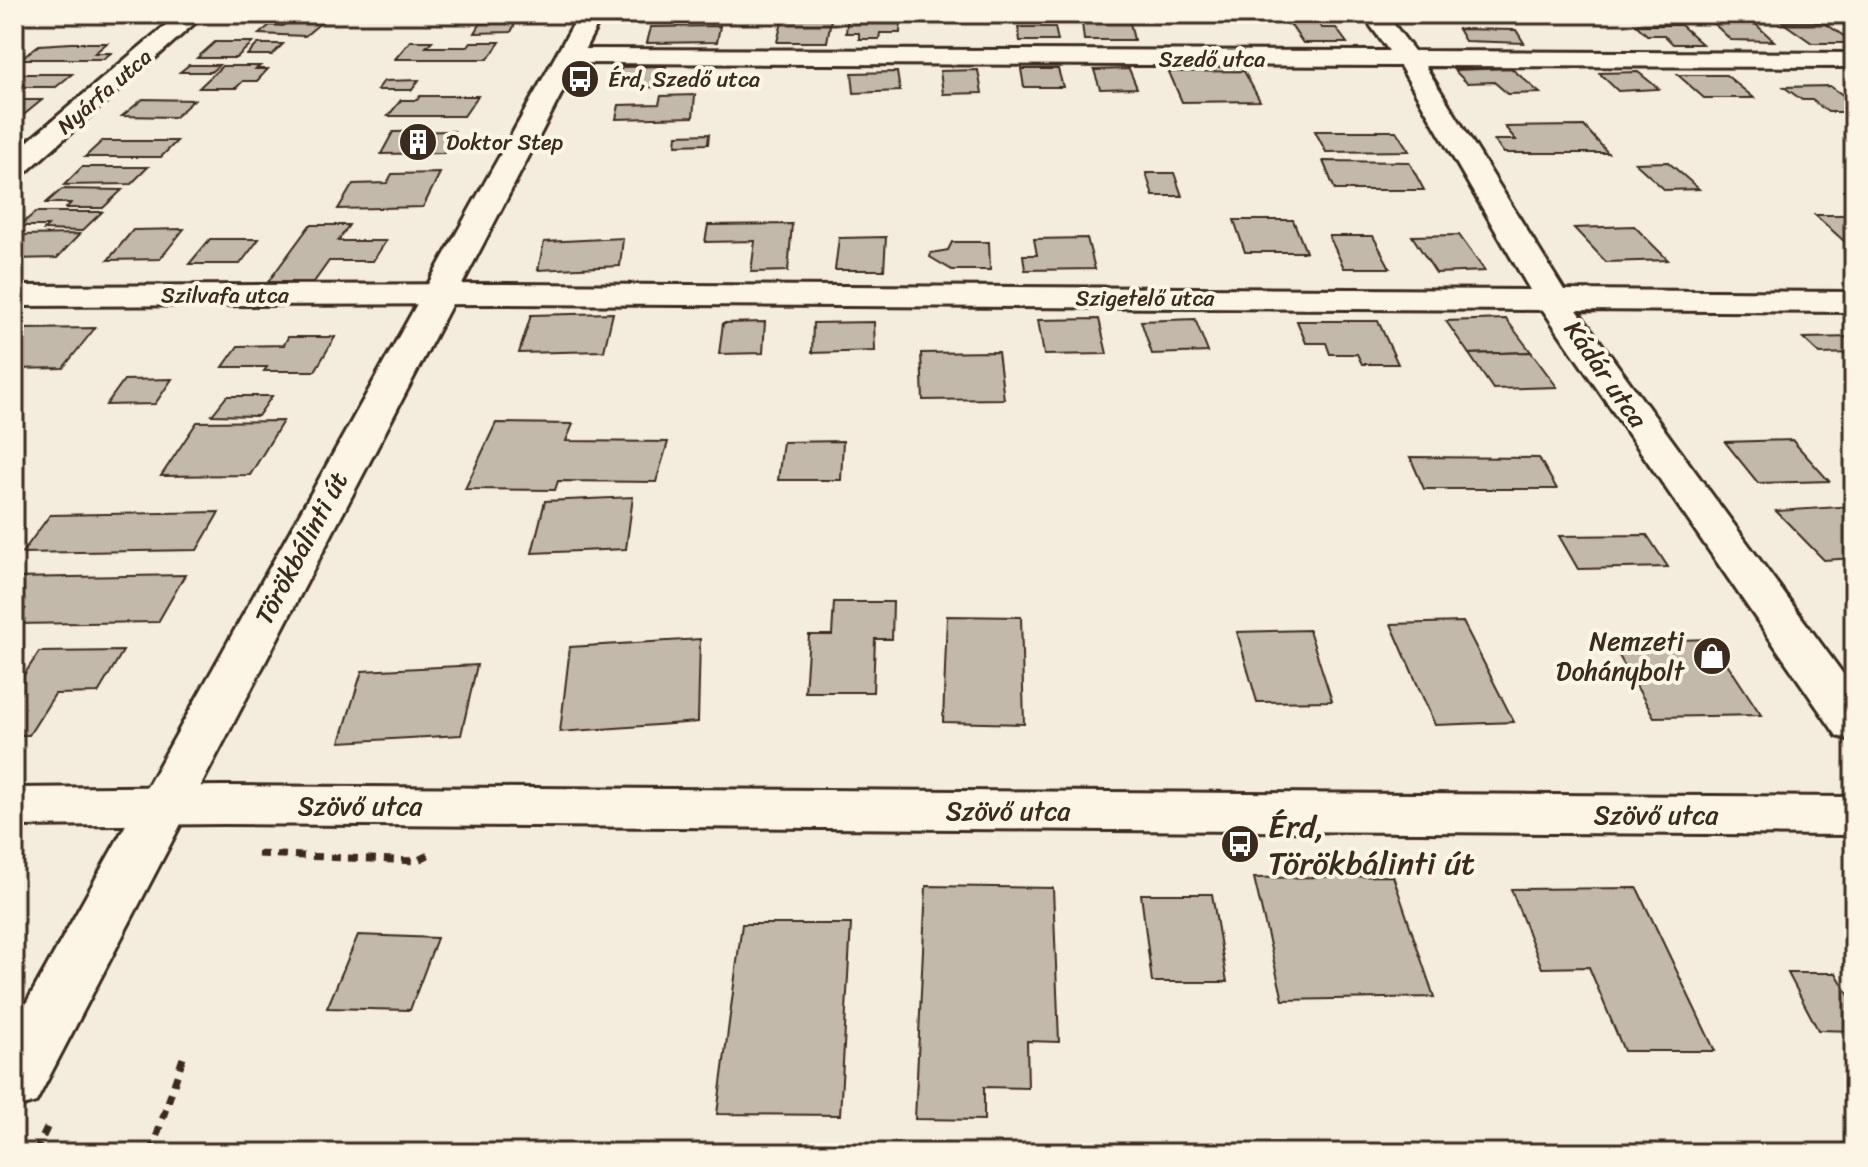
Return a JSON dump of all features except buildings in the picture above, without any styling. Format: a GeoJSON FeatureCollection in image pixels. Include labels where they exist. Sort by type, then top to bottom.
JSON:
{"type":"FeatureCollection","features":[{"type":"Feature","properties":{"kind":"street","name":"Nyárfa utca"},"geometry":{"type":"LineString","coordinates":[[14,168],[193,14]]}},
{"type":"Feature","properties":{"kind":"street","name":"Törökbálinti út"},"geometry":{"type":"LineString","coordinates":[[14,1083],[437,294],[591,14]]}},
{"type":"Feature","properties":{"kind":"street","name":"Kádár utca"},"geometry":{"type":"LineString","coordinates":[[1374,14],[1409,60],[1554,302],[1854,724]]}},
{"type":"Feature","properties":{"kind":"street","name":"Szedő utca"},"geometry":{"type":"LineString","coordinates":[[570,56],[1854,60]]}},
{"type":"Feature","properties":{"kind":"street","name":"Szilvafa utca"},"geometry":{"type":"LineString","coordinates":[[14,296],[437,294]]}},
{"type":"Feature","properties":{"kind":"street","name":"Szigetelő utca"},"geometry":{"type":"LineString","coordinates":[[437,294],[1854,302]]}},
{"type":"Feature","properties":{"kind":"street","name":"Szövő utca"},"geometry":{"type":"LineString","coordinates":[[14,807],[163,805],[1854,816]]}},
{"type":"Feature","properties":{"kind":"path"},"geometry":{"type":"LineString","coordinates":[[151,1153],[183,1058]]}},
{"type":"Feature","properties":{"kind":"place","name":"Érd, Szedő utca"},"geometry":{"type":"Point","coordinates":[580,79]}},
{"type":"Feature","properties":{"kind":"place","name":"Doktor Step"},"geometry":{"type":"Point","coordinates":[418,142]}},
{"type":"Feature","properties":{"kind":"place","name":"Nemzeti Dohánybolt"},"geometry":{"type":"Point","coordinates":[1712,656]}},
{"type":"Feature","properties":{"kind":"place","name":"Érd, Törökbálinti út"},"geometry":{"type":"Point","coordinates":[1240,844]}}]}
